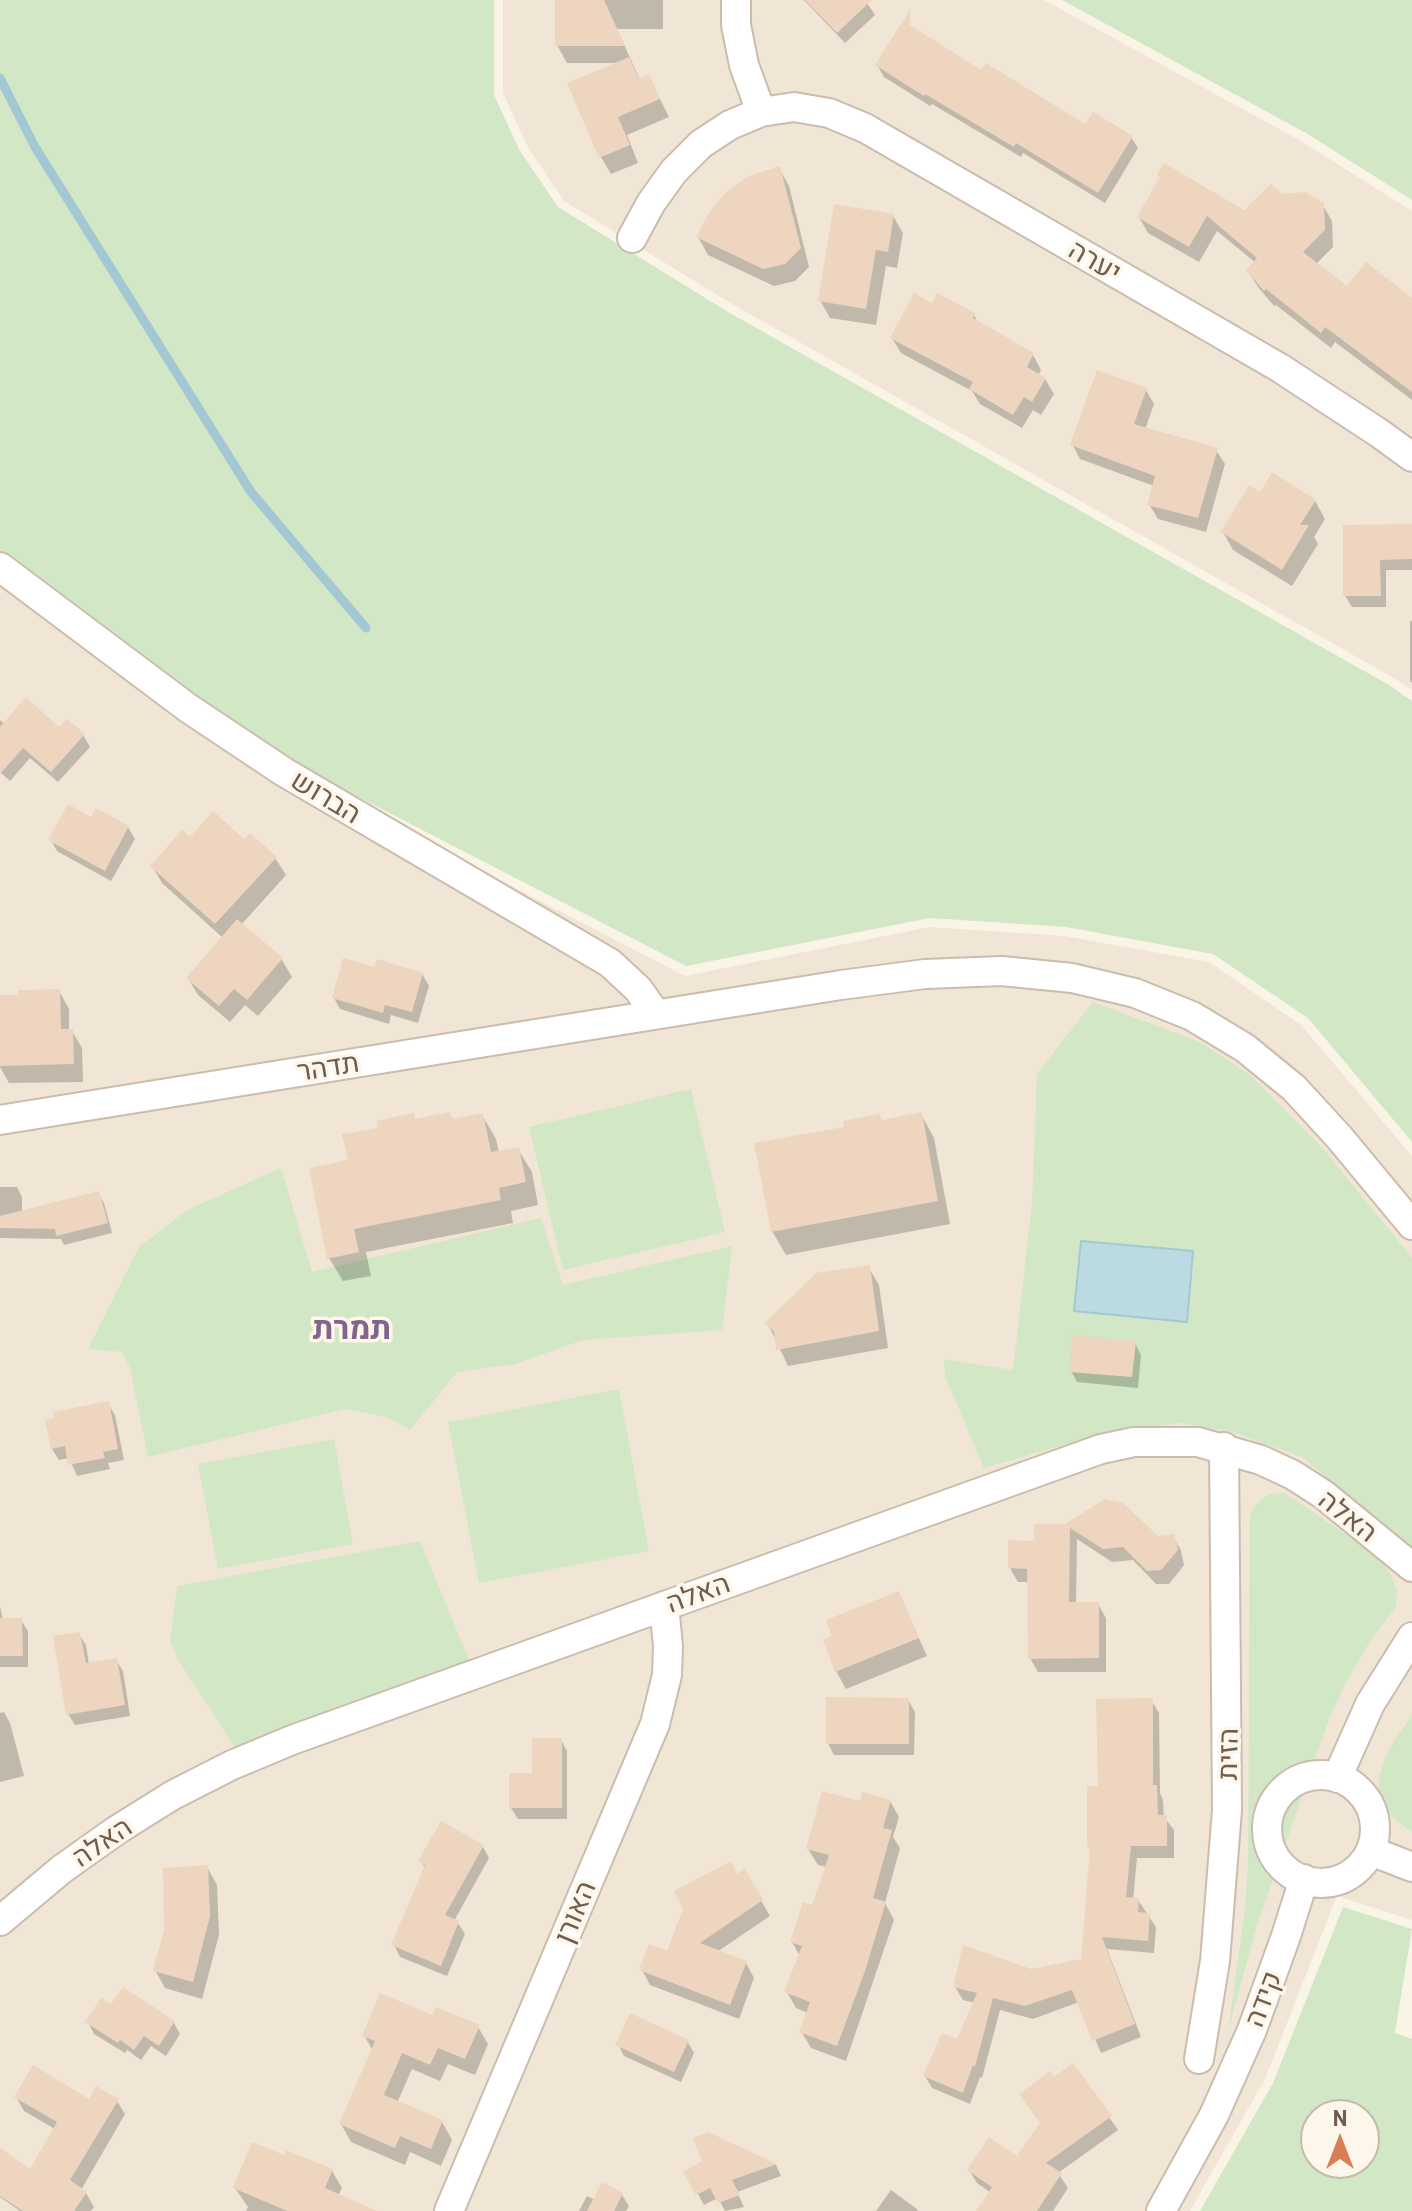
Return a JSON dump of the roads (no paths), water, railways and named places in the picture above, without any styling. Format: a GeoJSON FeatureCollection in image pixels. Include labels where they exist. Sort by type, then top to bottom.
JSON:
{"type":"FeatureCollection","features":[{"type":"Feature","properties":{"kind":"street"},"geometry":{"type":"LineString","coordinates":[[736,0],[736,25],[744,65],[761,112]]}},
{"type":"Feature","properties":{"kind":"street","name":"יערה"},"geometry":{"type":"LineString","coordinates":[[632,238],[651,203],[674,171],[701,144],[730,125],[761,112],[794,107],[829,113],[865,128],[1280,368],[1412,457]]}},
{"type":"Feature","properties":{"kind":"street","name":"הברוש"},"geometry":{"type":"LineString","coordinates":[[0,567],[188,708],[284,772],[610,963],[638,989],[656,1014]]}},
{"type":"Feature","properties":{"kind":"street","name":"תדהר"},"geometry":{"type":"LineString","coordinates":[[0,1120],[656,1014],[925,974],[1002,971],[1072,978],[1135,993],[1192,1016],[1245,1048],[1282,1078],[1339,1137],[1412,1225]]}},
{"type":"Feature","properties":{"kind":"street","name":"האלה"},"geometry":{"type":"LineString","coordinates":[[0,1921],[62,1869],[117,1830],[173,1795],[232,1765],[292,1740],[1101,1449],[1134,1442],[1198,1442],[1261,1460],[1313,1488],[1412,1567]]}},
{"type":"Feature","properties":{"kind":"street","name":"הזית"},"geometry":{"type":"LineString","coordinates":[[1199,2059],[1221,1911],[1227,1810],[1224,1447]]}},
{"type":"Feature","properties":{"kind":"street","name":"האורן"},"geometry":{"type":"LineString","coordinates":[[449,2211],[655,1724],[667,1675],[664,1606]]}},
{"type":"Feature","properties":{"kind":"street"},"geometry":{"type":"LineString","coordinates":[[1337,1778],[1370,1704],[1412,1637]]}},
{"type":"Feature","properties":{"kind":"street"},"geometry":{"type":"LineString","coordinates":[[1324,1775],[1337,1778],[1356,1788],[1368,1801],[1374,1818],[1375,1835],[1371,1851],[1360,1867],[1328,1883],[1293,1875],[1280,1864],[1271,1849],[1267,1831],[1269,1813],[1277,1798],[1290,1785],[1306,1777],[1324,1775]]}},
{"type":"Feature","properties":{"kind":"street"},"geometry":{"type":"LineString","coordinates":[[1371,1851],[1412,1867]]}},
{"type":"Feature","properties":{"kind":"street","name":"קידה"},"geometry":{"type":"LineString","coordinates":[[1161,2211],[1214,2115],[1252,2030],[1304,1879]]}},
{"type":"Feature","properties":{"kind":"water"},"geometry":{"type":"Polygon","coordinates":[[[1081,1241],[1193,1251],[1187,1322],[1074,1311],[1081,1241]]]}},
{"type":"Feature","properties":{"kind":"waterway"},"geometry":{"type":"LineString","coordinates":[[0,78],[35,147],[251,492],[366,628]]}},
{"type":"Feature","properties":{"kind":"district","name":"תמרת"},"geometry":{"type":"Point","coordinates":[352,1328]}}]}
